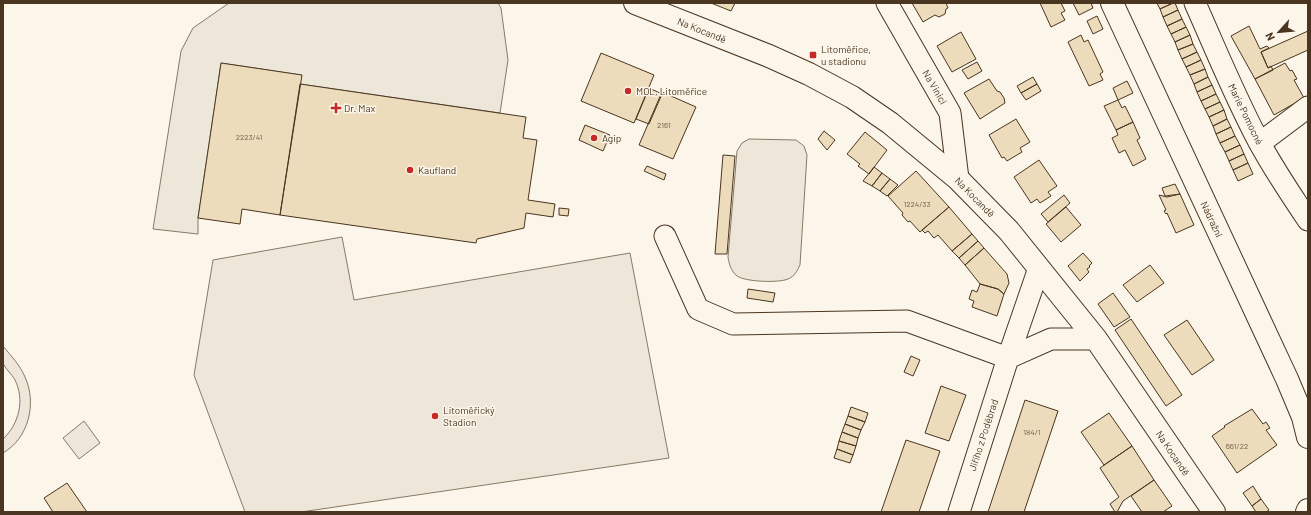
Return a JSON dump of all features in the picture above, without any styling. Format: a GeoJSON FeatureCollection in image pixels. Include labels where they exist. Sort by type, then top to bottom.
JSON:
{"type":"FeatureCollection","features":[{"type":"Feature","properties":{"kind":"main road","name":"Na Kocandě"},"geometry":{"type":"LineString","coordinates":[[635,3],[775,59],[809,74],[852,97],[890,123],[958,179],[1009,231],[1096,339],[1214,512]]}},
{"type":"Feature","properties":{"kind":"main road","name":"Nádražní"},"geometry":{"type":"LineString","coordinates":[[1112,3],[1287,379],[1303,417],[1308,437]]}},
{"type":"Feature","properties":{"kind":"street","name":"Na Vinici"},"geometry":{"type":"LineString","coordinates":[[887,3],[950,113],[958,179]]}},
{"type":"Feature","properties":{"kind":"street","name":"Marie Pomocné"},"geometry":{"type":"LineString","coordinates":[[1195,3],[1243,111],[1278,175],[1308,220]]}},
{"type":"Feature","properties":{"kind":"street"},"geometry":{"type":"LineString","coordinates":[[1260,143],[1308,107]]}},
{"type":"Feature","properties":{"kind":"street"},"geometry":{"type":"LineString","coordinates":[[665,236],[698,309],[732,324],[907,321],[1008,358],[1051,339],[1096,339]]}},
{"type":"Feature","properties":{"kind":"street","name":"Jiřího z Poděbrad"},"geometry":{"type":"LineString","coordinates":[[959,512],[1008,358],[1040,268]]}},
{"type":"Feature","properties":{"kind":"shaded area"},"geometry":{"type":"Polygon","coordinates":[[[229,3],[498,3],[501,8],[508,60],[500,113],[300,84],[301,75],[221,63],[198,218],[198,234],[153,229],[181,51],[193,28],[229,3]]]}},
{"type":"Feature","properties":{"kind":"shaded area"},"geometry":{"type":"Polygon","coordinates":[[[749,139],[796,140],[804,146],[807,155],[800,265],[794,275],[788,279],[778,281],[762,281],[741,278],[733,272],[729,262],[728,257],[737,151],[742,143],[749,139]]]}},
{"type":"Feature","properties":{"kind":"shaded area","name":"Litoměřický Stadion"},"geometry":{"type":"Polygon","coordinates":[[[342,237],[354,300],[630,253],[669,458],[301,512],[245,512],[194,375],[213,260],[342,237]]]}},
{"type":"Feature","properties":{"kind":"shaded area"},"geometry":{"type":"Polygon","coordinates":[[[3,346],[25,377],[29,387],[30,409],[25,429],[12,446],[3,453],[3,439],[9,433],[16,419],[19,411],[20,396],[15,380],[3,362],[3,346]]]}},
{"type":"Feature","properties":{"kind":"shaded area"},"geometry":{"type":"Polygon","coordinates":[[[84,421],[100,443],[79,459],[63,438],[84,421]]]}},
{"type":"Feature","properties":{"kind":"building"},"geometry":{"type":"Polygon","coordinates":[[[711,3],[735,3],[731,11],[711,3]]]}},
{"type":"Feature","properties":{"kind":"building"},"geometry":{"type":"Polygon","coordinates":[[[912,3],[946,3],[948,8],[946,9],[945,14],[939,17],[935,15],[923,22],[912,3]]]}},
{"type":"Feature","properties":{"kind":"building"},"geometry":{"type":"Polygon","coordinates":[[[1040,3],[1061,3],[1065,11],[1061,13],[1065,20],[1051,27],[1040,3]]]}},
{"type":"Feature","properties":{"kind":"building"},"geometry":{"type":"Polygon","coordinates":[[[1073,3],[1091,3],[1093,8],[1079,15],[1073,3]]]}},
{"type":"Feature","properties":{"kind":"building"},"geometry":{"type":"Polygon","coordinates":[[[1157,3],[1173,3],[1160,9],[1157,3]]]}},
{"type":"Feature","properties":{"kind":"building"},"geometry":{"type":"Polygon","coordinates":[[[1175,3],[1178,10],[1163,17],[1160,9],[1175,3]]]}},
{"type":"Feature","properties":{"kind":"building"},"geometry":{"type":"Polygon","coordinates":[[[1178,10],[1182,19],[1167,26],[1163,17],[1178,10]]]}},
{"type":"Feature","properties":{"kind":"building"},"geometry":{"type":"Polygon","coordinates":[[[1097,16],[1103,29],[1093,34],[1087,21],[1097,16]]]}},
{"type":"Feature","properties":{"kind":"building"},"geometry":{"type":"Polygon","coordinates":[[[1182,19],[1186,27],[1171,34],[1167,26],[1182,19]]]}},
{"type":"Feature","properties":{"kind":"building"},"geometry":{"type":"Polygon","coordinates":[[[1249,26],[1260,49],[1267,46],[1269,48],[1261,52],[1268,68],[1271,66],[1273,70],[1255,79],[1231,36],[1249,26]]]}},
{"type":"Feature","properties":{"kind":"building"},"geometry":{"type":"Polygon","coordinates":[[[1186,27],[1190,35],[1175,42],[1171,34],[1186,27]]]}},
{"type":"Feature","properties":{"kind":"building"},"geometry":{"type":"Polygon","coordinates":[[[1308,31],[1308,50],[1268,68],[1261,52],[1308,31]]]}},
{"type":"Feature","properties":{"kind":"building"},"geometry":{"type":"Polygon","coordinates":[[[961,32],[976,59],[952,72],[937,46],[961,32]]]}},
{"type":"Feature","properties":{"kind":"building"},"geometry":{"type":"Polygon","coordinates":[[[1081,35],[1084,42],[1088,40],[1103,72],[1100,74],[1103,80],[1089,86],[1068,42],[1081,35]]]}},
{"type":"Feature","properties":{"kind":"building"},"geometry":{"type":"Polygon","coordinates":[[[1190,35],[1193,44],[1178,50],[1175,42],[1190,35]]]}},
{"type":"Feature","properties":{"kind":"building"},"geometry":{"type":"Polygon","coordinates":[[[1193,44],[1197,52],[1182,59],[1178,50],[1193,44]]]}},
{"type":"Feature","properties":{"kind":"building"},"geometry":{"type":"Polygon","coordinates":[[[1197,52],[1201,60],[1186,67],[1182,59],[1197,52]]]}},
{"type":"Feature","properties":{"kind":"building"},"geometry":{"type":"Polygon","coordinates":[[[601,53],[654,75],[634,123],[581,101],[601,53]]]}},
{"type":"Feature","properties":{"kind":"building"},"geometry":{"type":"Polygon","coordinates":[[[1201,60],[1205,69],[1190,75],[1186,67],[1201,60]]]}},
{"type":"Feature","properties":{"kind":"building"},"geometry":{"type":"Polygon","coordinates":[[[977,62],[982,71],[968,79],[962,70],[977,62]]]}},
{"type":"Feature","properties":{"kind":"building"},"geometry":{"type":"Polygon","coordinates":[[[221,63],[302,75],[280,215],[242,209],[240,224],[198,218],[221,63]]]}},
{"type":"Feature","properties":{"kind":"building"},"geometry":{"type":"Polygon","coordinates":[[[1285,63],[1290,71],[1292,70],[1297,79],[1294,80],[1304,98],[1274,115],[1255,79],[1285,63]]]}},
{"type":"Feature","properties":{"kind":"building"},"geometry":{"type":"Polygon","coordinates":[[[1205,69],[1208,77],[1194,84],[1190,75],[1205,69]]]}},
{"type":"Feature","properties":{"kind":"building"},"geometry":{"type":"Polygon","coordinates":[[[1033,77],[1037,84],[1021,93],[1017,86],[1033,77]]]}},
{"type":"Feature","properties":{"kind":"building"},"geometry":{"type":"Polygon","coordinates":[[[1208,77],[1212,85],[1197,92],[1194,84],[1208,77]]]}},
{"type":"Feature","properties":{"kind":"building"},"geometry":{"type":"Polygon","coordinates":[[[989,79],[1004,98],[1005,103],[980,119],[964,93],[989,79]]]}},
{"type":"Feature","properties":{"kind":"building"},"geometry":{"type":"Polygon","coordinates":[[[1127,81],[1133,93],[1118,100],[1113,88],[1127,81]]]}},
{"type":"Feature","properties":{"kind":"building","name":"Kaufland"},"geometry":{"type":"Polygon","coordinates":[[[300,84],[526,117],[523,138],[537,140],[528,200],[555,204],[553,217],[526,213],[524,228],[477,239],[476,243],[280,215],[300,84]]]}},
{"type":"Feature","properties":{"kind":"building"},"geometry":{"type":"Polygon","coordinates":[[[1037,84],[1041,91],[1026,100],[1021,93],[1037,84]]]}},
{"type":"Feature","properties":{"kind":"building"},"geometry":{"type":"Polygon","coordinates":[[[1212,85],[1216,94],[1201,101],[1197,92],[1212,85]]]}},
{"type":"Feature","properties":{"kind":"building"},"geometry":{"type":"Polygon","coordinates":[[[649,88],[662,94],[649,124],[636,119],[649,88]]]}},
{"type":"Feature","properties":{"kind":"building"},"geometry":{"type":"Polygon","coordinates":[[[662,92],[696,107],[673,159],[639,145],[662,92]]]}},
{"type":"Feature","properties":{"kind":"building"},"geometry":{"type":"Polygon","coordinates":[[[1216,94],[1220,102],[1205,109],[1201,101],[1216,94]]]}},
{"type":"Feature","properties":{"kind":"building"},"geometry":{"type":"Polygon","coordinates":[[[1118,100],[1122,108],[1125,106],[1133,122],[1116,130],[1104,106],[1118,100]]]}},
{"type":"Feature","properties":{"kind":"building"},"geometry":{"type":"Polygon","coordinates":[[[1220,102],[1224,110],[1209,117],[1205,109],[1220,102]]]}},
{"type":"Feature","properties":{"kind":"building"},"geometry":{"type":"Polygon","coordinates":[[[1224,110],[1227,119],[1213,126],[1209,117],[1224,110]]]}},
{"type":"Feature","properties":{"kind":"building"},"geometry":{"type":"Polygon","coordinates":[[[1016,119],[1030,142],[1020,148],[1022,152],[1007,161],[1004,157],[1002,158],[989,135],[1016,119]]]}},
{"type":"Feature","properties":{"kind":"building"},"geometry":{"type":"Polygon","coordinates":[[[1227,119],[1231,127],[1216,134],[1213,126],[1227,119]]]}},
{"type":"Feature","properties":{"kind":"building"},"geometry":{"type":"Polygon","coordinates":[[[1133,122],[1140,138],[1137,140],[1146,159],[1133,166],[1125,150],[1119,153],[1112,138],[1118,135],[1116,130],[1133,122]]]}},
{"type":"Feature","properties":{"kind":"building","name":"Agip"},"geometry":{"type":"Polygon","coordinates":[[[585,125],[610,135],[603,151],[579,140],[585,125]]]}},
{"type":"Feature","properties":{"kind":"building"},"geometry":{"type":"Polygon","coordinates":[[[1231,127],[1235,136],[1220,143],[1216,134],[1231,127]]]}},
{"type":"Feature","properties":{"kind":"building"},"geometry":{"type":"Polygon","coordinates":[[[824,131],[835,140],[827,150],[818,139],[824,131]]]}},
{"type":"Feature","properties":{"kind":"building"},"geometry":{"type":"Polygon","coordinates":[[[865,132],[887,150],[869,174],[858,166],[860,164],[847,154],[865,132]]]}},
{"type":"Feature","properties":{"kind":"building"},"geometry":{"type":"Polygon","coordinates":[[[1235,136],[1240,145],[1225,152],[1220,143],[1235,136]]]}},
{"type":"Feature","properties":{"kind":"building"},"geometry":{"type":"Polygon","coordinates":[[[1240,145],[1244,154],[1229,161],[1225,152],[1240,145]]]}},
{"type":"Feature","properties":{"kind":"building"},"geometry":{"type":"Polygon","coordinates":[[[1244,154],[1248,163],[1233,170],[1229,161],[1244,154]]]}},
{"type":"Feature","properties":{"kind":"building"},"geometry":{"type":"Polygon","coordinates":[[[723,155],[735,156],[727,254],[715,254],[723,155]]]}},
{"type":"Feature","properties":{"kind":"building"},"geometry":{"type":"Polygon","coordinates":[[[1039,160],[1057,186],[1048,192],[1051,196],[1040,203],[1037,199],[1031,203],[1014,177],[1039,160]]]}},
{"type":"Feature","properties":{"kind":"building"},"geometry":{"type":"Polygon","coordinates":[[[1248,163],[1253,174],[1238,181],[1233,170],[1248,163]]]}},
{"type":"Feature","properties":{"kind":"building"},"geometry":{"type":"Polygon","coordinates":[[[647,166],[666,174],[664,180],[644,171],[647,166]]]}},
{"type":"Feature","properties":{"kind":"building"},"geometry":{"type":"Polygon","coordinates":[[[874,167],[882,173],[872,186],[863,181],[874,167]]]}},
{"type":"Feature","properties":{"kind":"building"},"geometry":{"type":"Polygon","coordinates":[[[916,171],[949,207],[920,232],[910,221],[908,222],[902,215],[903,213],[888,196],[916,171]]]}},
{"type":"Feature","properties":{"kind":"building"},"geometry":{"type":"Polygon","coordinates":[[[882,173],[890,179],[880,191],[872,186],[882,173]]]}},
{"type":"Feature","properties":{"kind":"building"},"geometry":{"type":"Polygon","coordinates":[[[890,179],[898,185],[887,196],[880,191],[890,179]]]}},
{"type":"Feature","properties":{"kind":"building"},"geometry":{"type":"Polygon","coordinates":[[[1175,184],[1180,194],[1165,196],[1162,188],[1175,184]]]}},
{"type":"Feature","properties":{"kind":"building"},"geometry":{"type":"Polygon","coordinates":[[[1180,194],[1194,225],[1176,233],[1167,213],[1166,214],[1164,211],[1166,210],[1159,195],[1167,197],[1180,194]]]}},
{"type":"Feature","properties":{"kind":"building"},"geometry":{"type":"Polygon","coordinates":[[[1064,195],[1070,203],[1048,222],[1041,214],[1064,195]]]}},
{"type":"Feature","properties":{"kind":"building"},"geometry":{"type":"Polygon","coordinates":[[[949,207],[972,234],[952,251],[938,235],[934,238],[928,231],[925,233],[922,230],[949,207]]]}},
{"type":"Feature","properties":{"kind":"building"},"geometry":{"type":"Polygon","coordinates":[[[1066,207],[1081,225],[1061,242],[1046,224],[1066,207]]]}},
{"type":"Feature","properties":{"kind":"building"},"geometry":{"type":"Polygon","coordinates":[[[559,208],[569,209],[568,216],[559,215],[559,208]]]}},
{"type":"Feature","properties":{"kind":"building"},"geometry":{"type":"Polygon","coordinates":[[[972,234],[978,241],[959,258],[952,251],[972,234]]]}},
{"type":"Feature","properties":{"kind":"building"},"geometry":{"type":"Polygon","coordinates":[[[978,241],[984,248],[965,265],[959,258],[978,241]]]}},
{"type":"Feature","properties":{"kind":"building"},"geometry":{"type":"Polygon","coordinates":[[[984,248],[1007,274],[1009,283],[1004,294],[998,289],[980,284],[965,265],[984,248]]]}},
{"type":"Feature","properties":{"kind":"building"},"geometry":{"type":"Polygon","coordinates":[[[1083,253],[1092,263],[1087,269],[1089,272],[1080,281],[1068,266],[1083,253]]]}},
{"type":"Feature","properties":{"kind":"building"},"geometry":{"type":"Polygon","coordinates":[[[1150,265],[1164,283],[1137,302],[1123,285],[1150,265]]]}},
{"type":"Feature","properties":{"kind":"building"},"geometry":{"type":"Polygon","coordinates":[[[980,284],[998,289],[1004,294],[997,316],[972,307],[974,301],[969,299],[972,290],[977,292],[980,284]]]}},
{"type":"Feature","properties":{"kind":"building"},"geometry":{"type":"Polygon","coordinates":[[[748,289],[775,293],[773,302],[747,298],[748,289]]]}},
{"type":"Feature","properties":{"kind":"building"},"geometry":{"type":"Polygon","coordinates":[[[1113,293],[1130,317],[1114,327],[1098,304],[1113,293]]]}},
{"type":"Feature","properties":{"kind":"building"},"geometry":{"type":"Polygon","coordinates":[[[1131,319],[1182,395],[1166,406],[1115,330],[1131,319]]]}},
{"type":"Feature","properties":{"kind":"building"},"geometry":{"type":"Polygon","coordinates":[[[1187,320],[1214,360],[1192,375],[1164,335],[1187,320]]]}},
{"type":"Feature","properties":{"kind":"building"},"geometry":{"type":"Polygon","coordinates":[[[911,356],[920,360],[913,376],[904,372],[911,356]]]}},
{"type":"Feature","properties":{"kind":"building"},"geometry":{"type":"Polygon","coordinates":[[[941,386],[966,395],[949,441],[925,433],[941,386]]]}},
{"type":"Feature","properties":{"kind":"building"},"geometry":{"type":"Polygon","coordinates":[[[1025,400],[1058,411],[1024,512],[988,512],[1025,400]]]}},
{"type":"Feature","properties":{"kind":"building"},"geometry":{"type":"Polygon","coordinates":[[[851,407],[868,413],[865,422],[848,416],[851,407]]]}},
{"type":"Feature","properties":{"kind":"building"},"geometry":{"type":"Polygon","coordinates":[[[1252,409],[1263,424],[1266,422],[1270,428],[1266,430],[1277,445],[1237,473],[1212,436],[1225,427],[1224,426],[1252,409]]]}},
{"type":"Feature","properties":{"kind":"building"},"geometry":{"type":"Polygon","coordinates":[[[1109,413],[1132,446],[1104,465],[1081,432],[1109,413]]]}},
{"type":"Feature","properties":{"kind":"building"},"geometry":{"type":"Polygon","coordinates":[[[848,416],[865,422],[861,430],[845,424],[848,416]]]}},
{"type":"Feature","properties":{"kind":"building"},"geometry":{"type":"Polygon","coordinates":[[[845,424],[861,430],[858,438],[842,432],[845,424]]]}},
{"type":"Feature","properties":{"kind":"building"},"geometry":{"type":"Polygon","coordinates":[[[842,432],[858,438],[856,446],[839,441],[842,432]]]}},
{"type":"Feature","properties":{"kind":"building"},"geometry":{"type":"Polygon","coordinates":[[[906,440],[940,451],[919,512],[881,512],[906,440]]]}},
{"type":"Feature","properties":{"kind":"building"},"geometry":{"type":"Polygon","coordinates":[[[839,441],[856,446],[853,455],[837,449],[839,441]]]}},
{"type":"Feature","properties":{"kind":"building"},"geometry":{"type":"Polygon","coordinates":[[[1132,446],[1154,480],[1123,501],[1117,512],[1115,512],[1110,504],[1119,497],[1100,468],[1132,446]]]}},
{"type":"Feature","properties":{"kind":"building"},"geometry":{"type":"Polygon","coordinates":[[[837,449],[853,455],[850,463],[834,458],[837,449]]]}},
{"type":"Feature","properties":{"kind":"building"},"geometry":{"type":"Polygon","coordinates":[[[1154,480],[1172,506],[1163,512],[1142,512],[1131,496],[1154,480]]]}},
{"type":"Feature","properties":{"kind":"building"},"geometry":{"type":"Polygon","coordinates":[[[67,483],[87,512],[53,512],[44,498],[67,483]]]}},
{"type":"Feature","properties":{"kind":"building"},"geometry":{"type":"Polygon","coordinates":[[[1253,486],[1261,499],[1252,506],[1243,493],[1253,486]]]}},
{"type":"Feature","properties":{"kind":"building"},"geometry":{"type":"Polygon","coordinates":[[[1261,499],[1269,510],[1266,512],[1256,512],[1252,506],[1261,499]]]}},
{"type":"Feature","properties":{"kind":"place","name":"Litoměřice, u stadionu"},"geometry":{"type":"Point","coordinates":[813,55]}},
{"type":"Feature","properties":{"kind":"place","name":"MOL, Litoměřice"},"geometry":{"type":"Point","coordinates":[628,91]}},
{"type":"Feature","properties":{"kind":"place","name":"Dr. Max"},"geometry":{"type":"Point","coordinates":[336,108]}},
{"type":"Feature","properties":{"kind":"place","name":"Agip"},"geometry":{"type":"Point","coordinates":[594,138]}},
{"type":"Feature","properties":{"kind":"place","name":"Kaufland"},"geometry":{"type":"Point","coordinates":[410,170]}},
{"type":"Feature","properties":{"kind":"place","name":"Litoměřický Stadion"},"geometry":{"type":"Point","coordinates":[435,416]}}]}
